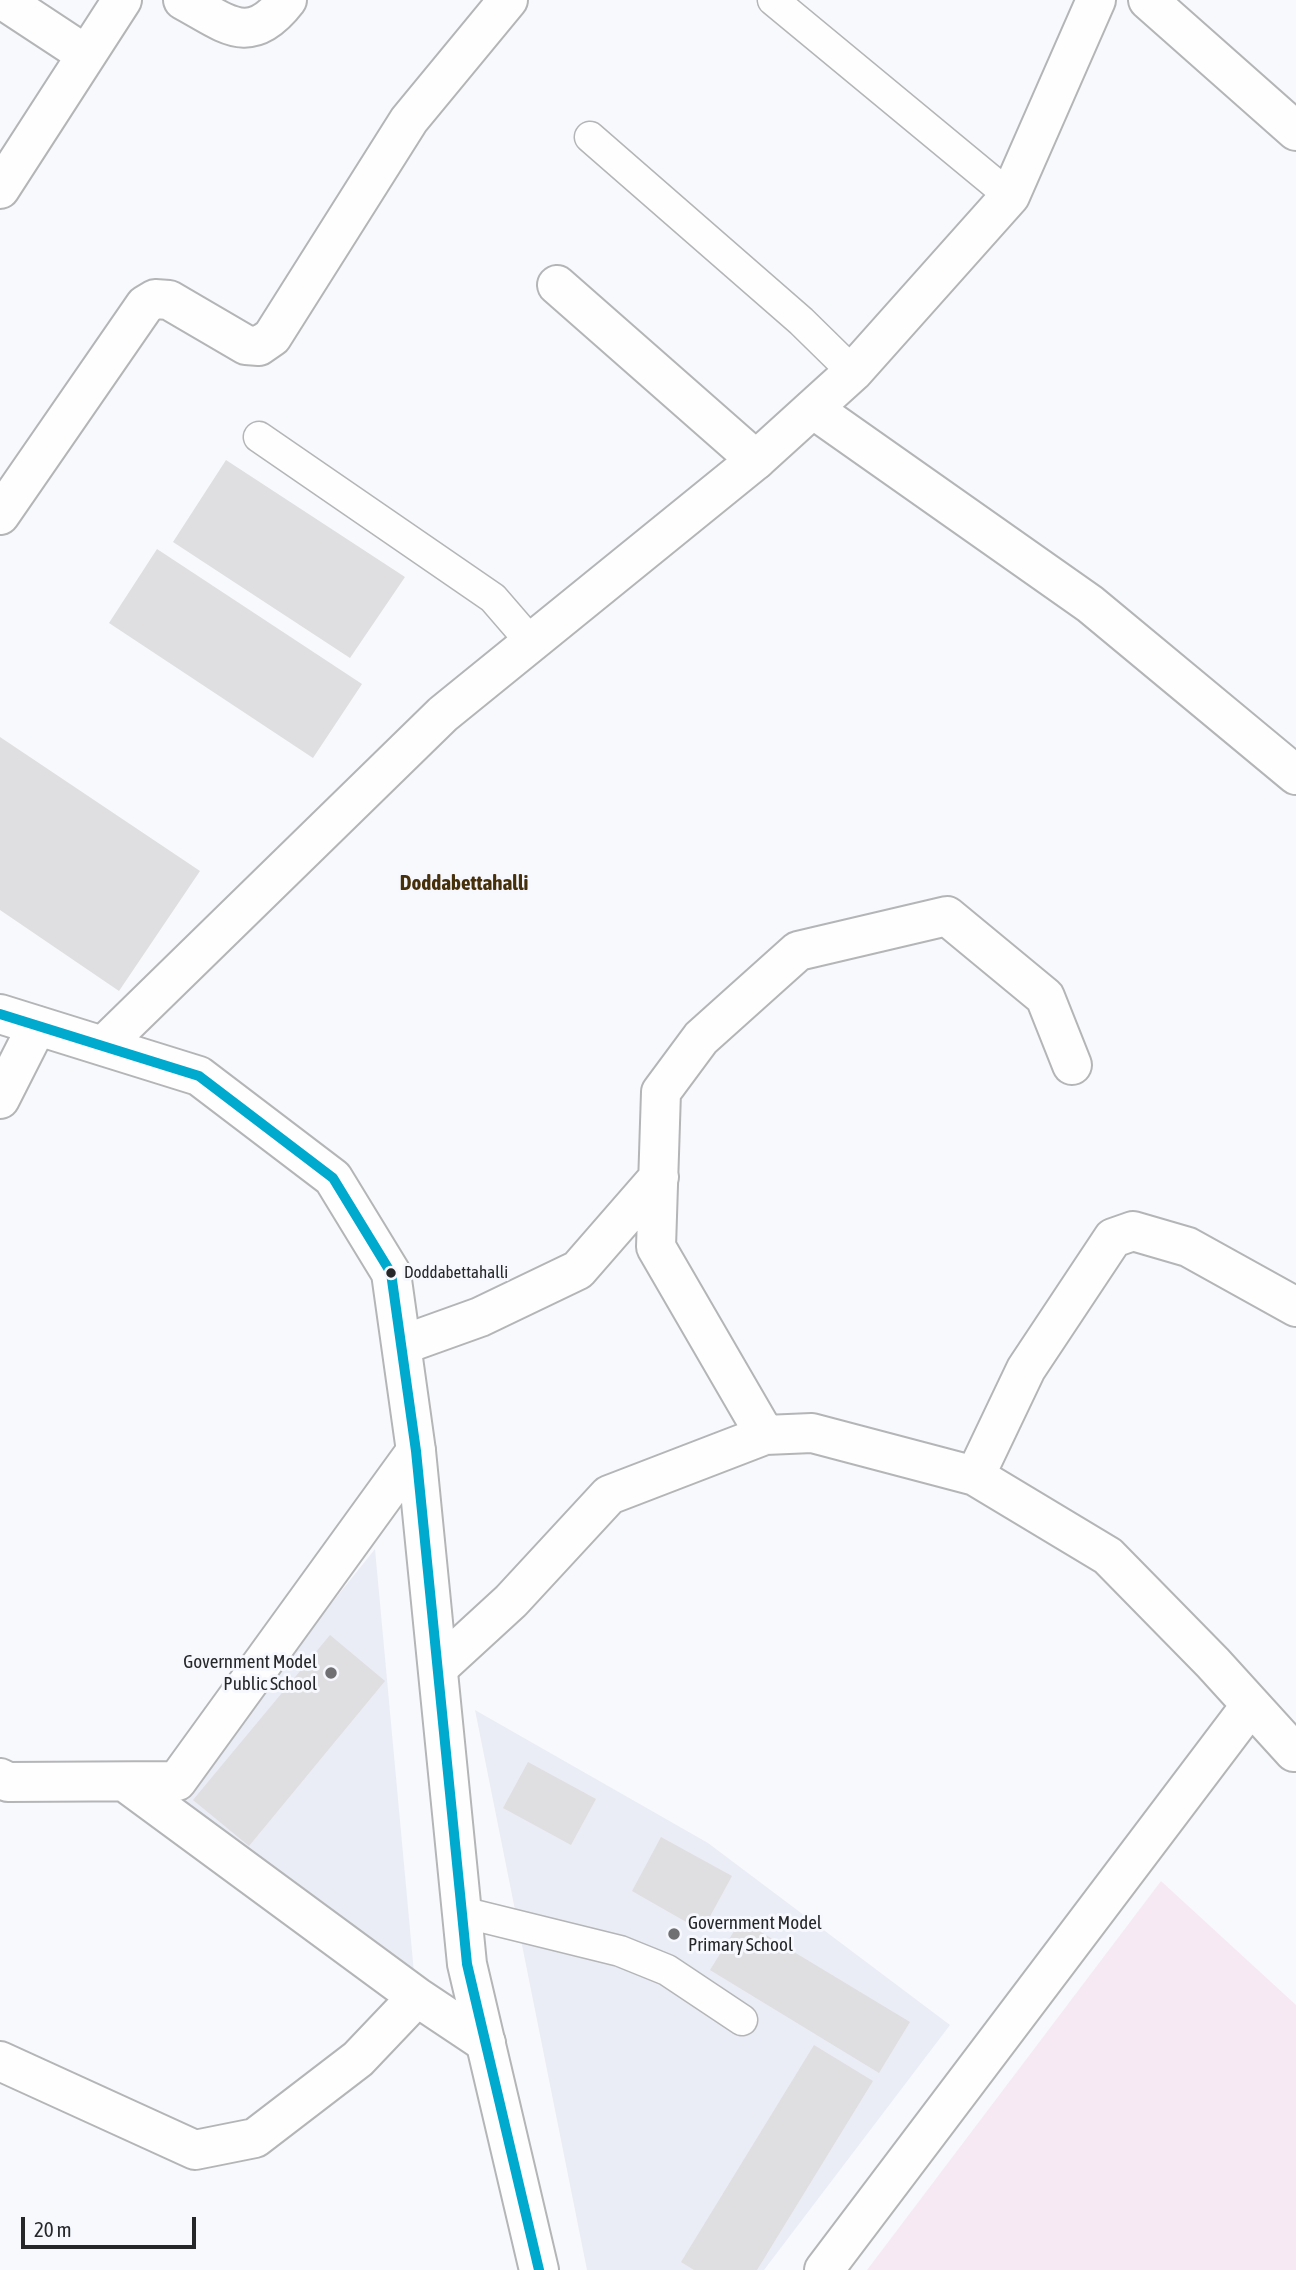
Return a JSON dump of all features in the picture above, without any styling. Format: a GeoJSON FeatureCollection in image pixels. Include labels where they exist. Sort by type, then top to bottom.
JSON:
{"type":"FeatureCollection","features":[{"type":"Feature","properties":{"kind":"street"},"geometry":{"type":"LineString","coordinates":[[3,0],[85,54]]}},
{"type":"Feature","properties":{"kind":"street"},"geometry":{"type":"LineString","coordinates":[[0,189],[122,0]]}},
{"type":"Feature","properties":{"kind":"street"},"geometry":{"type":"LineString","coordinates":[[183,0],[232,27],[250,30],[263,26],[287,0]]}},
{"type":"Feature","properties":{"kind":"street"},"geometry":{"type":"LineString","coordinates":[[0,515],[145,305],[155,299],[169,300],[246,345],[259,346],[272,337],[409,120],[508,0]]}},
{"type":"Feature","properties":{"kind":"street"},"geometry":{"type":"LineString","coordinates":[[103,1046],[443,715],[756,460],[853,372],[1010,196],[1096,0]]}},
{"type":"Feature","properties":{"kind":"street"},"geometry":{"type":"LineString","coordinates":[[1148,0],[1296,131]]}},
{"type":"Feature","properties":{"kind":"street"},"geometry":{"type":"LineString","coordinates":[[557,285],[756,460]]}},
{"type":"Feature","properties":{"kind":"street"},"geometry":{"type":"LineString","coordinates":[[813,409],[1090,604],[1296,775]]}},
{"type":"Feature","properties":{"kind":"street"},"geometry":{"type":"LineString","coordinates":[[765,1435],[656,1247],[661,1092],[701,1038],[799,951],[947,916],[1045,997],[1072,1065]]}},
{"type":"Feature","properties":{"kind":"street"},"geometry":{"type":"LineString","coordinates":[[0,1014],[199,1076],[333,1178],[391,1273],[416,1451],[467,1964],[539,2270]]}},
{"type":"Feature","properties":{"kind":"street"},"geometry":{"type":"LineString","coordinates":[[0,1099],[37,1026]]}},
{"type":"Feature","properties":{"kind":"street"},"geometry":{"type":"LineString","coordinates":[[402,1345],[481,1318],[578,1270],[659,1177]]}},
{"type":"Feature","properties":{"kind":"street"},"geometry":{"type":"LineString","coordinates":[[975,1476],[1026,1369],[1112,1238],[1133,1231],[1188,1247],[1296,1307]]}},
{"type":"Feature","properties":{"kind":"street"},"geometry":{"type":"LineString","coordinates":[[438,1668],[511,1601],[610,1494],[765,1435],[812,1433],[975,1476],[1108,1556],[1295,1752]]}},
{"type":"Feature","properties":{"kind":"street"},"geometry":{"type":"LineString","coordinates":[[0,1777],[8,1782],[177,1781],[416,1451]]}},
{"type":"Feature","properties":{"kind":"street"},"geometry":{"type":"LineString","coordinates":[[824,2270],[1251,1705]]}},
{"type":"Feature","properties":{"kind":"street"},"geometry":{"type":"LineString","coordinates":[[125,1782],[418,1997],[486,2043]]}},
{"type":"Feature","properties":{"kind":"street"},"geometry":{"type":"LineString","coordinates":[[0,2061],[195,2150],[256,2138],[358,2059],[418,1997]]}},
{"type":"Feature","properties":{"kind":"lane"},"geometry":{"type":"LineString","coordinates":[[773,0],[1010,196]]}},
{"type":"Feature","properties":{"kind":"lane"},"geometry":{"type":"LineString","coordinates":[[590,136],[791,312],[853,372]]}},
{"type":"Feature","properties":{"kind":"lane"},"geometry":{"type":"LineString","coordinates":[[258,437],[493,598],[531,642]]}},
{"type":"Feature","properties":{"kind":"lane"},"geometry":{"type":"LineString","coordinates":[[462,1912],[620,1951],[667,1970],[742,2020]]}},
{"type":"Feature","properties":{"kind":"shaded area","name":"Government Model Public School"},"geometry":{"type":"Polygon","coordinates":[[[375,1549],[415,1984],[177,1796],[375,1549]]]}},
{"type":"Feature","properties":{"kind":"shaded area","name":"Government Model Primary School"},"geometry":{"type":"Polygon","coordinates":[[[475,1710],[708,1843],[950,2025],[764,2270],[587,2270],[475,1710]]]}},
{"type":"Feature","properties":{"kind":"shaded area"},"geometry":{"type":"Polygon","coordinates":[[[1161,1881],[1296,2005],[1296,2270],[867,2270],[1161,1881]]]}},
{"type":"Feature","properties":{"kind":"building"},"geometry":{"type":"Polygon","coordinates":[[[226,460],[405,577],[350,658],[173,542],[226,460]]]}},
{"type":"Feature","properties":{"kind":"building"},"geometry":{"type":"Polygon","coordinates":[[[157,549],[362,684],[313,758],[109,623],[157,549]]]}},
{"type":"Feature","properties":{"kind":"building"},"geometry":{"type":"Polygon","coordinates":[[[0,737],[200,871],[119,991],[0,910],[0,737]]]}},
{"type":"Feature","properties":{"kind":"building"},"geometry":{"type":"Polygon","coordinates":[[[330,1635],[385,1681],[249,1846],[193,1800],[330,1635]]]}},
{"type":"Feature","properties":{"kind":"building"},"geometry":{"type":"Polygon","coordinates":[[[528,1762],[596,1799],[571,1845],[503,1808],[528,1762]]]}},
{"type":"Feature","properties":{"kind":"building"},"geometry":{"type":"Polygon","coordinates":[[[661,1837],[732,1876],[702,1931],[632,1891],[661,1837]]]}},
{"type":"Feature","properties":{"kind":"building"},"geometry":{"type":"Polygon","coordinates":[[[741,1920],[910,2022],[879,2073],[710,1970],[741,1920]]]}},
{"type":"Feature","properties":{"kind":"building"},"geometry":{"type":"Polygon","coordinates":[[[814,2045],[873,2081],[757,2270],[694,2270],[681,2262],[814,2045]]]}},
{"type":"Feature","properties":{"kind":"transit line"},"geometry":{"type":"LineString","coordinates":[[0,1014],[199,1076],[333,1178],[391,1273],[416,1451],[467,1964],[539,2270]]}},
{"type":"Feature","properties":{"kind":"place","name":"Doddabettahalli"},"geometry":{"type":"Point","coordinates":[391,1273]}},
{"type":"Feature","properties":{"kind":"place","name":"Government Model Public School"},"geometry":{"type":"Point","coordinates":[331,1673]}},
{"type":"Feature","properties":{"kind":"place","name":"Government Model Primary School"},"geometry":{"type":"Point","coordinates":[674,1934]}},
{"type":"Feature","properties":{"kind":"district","name":"Doddabettahalli"},"geometry":{"type":"Point","coordinates":[464,883]}}]}
